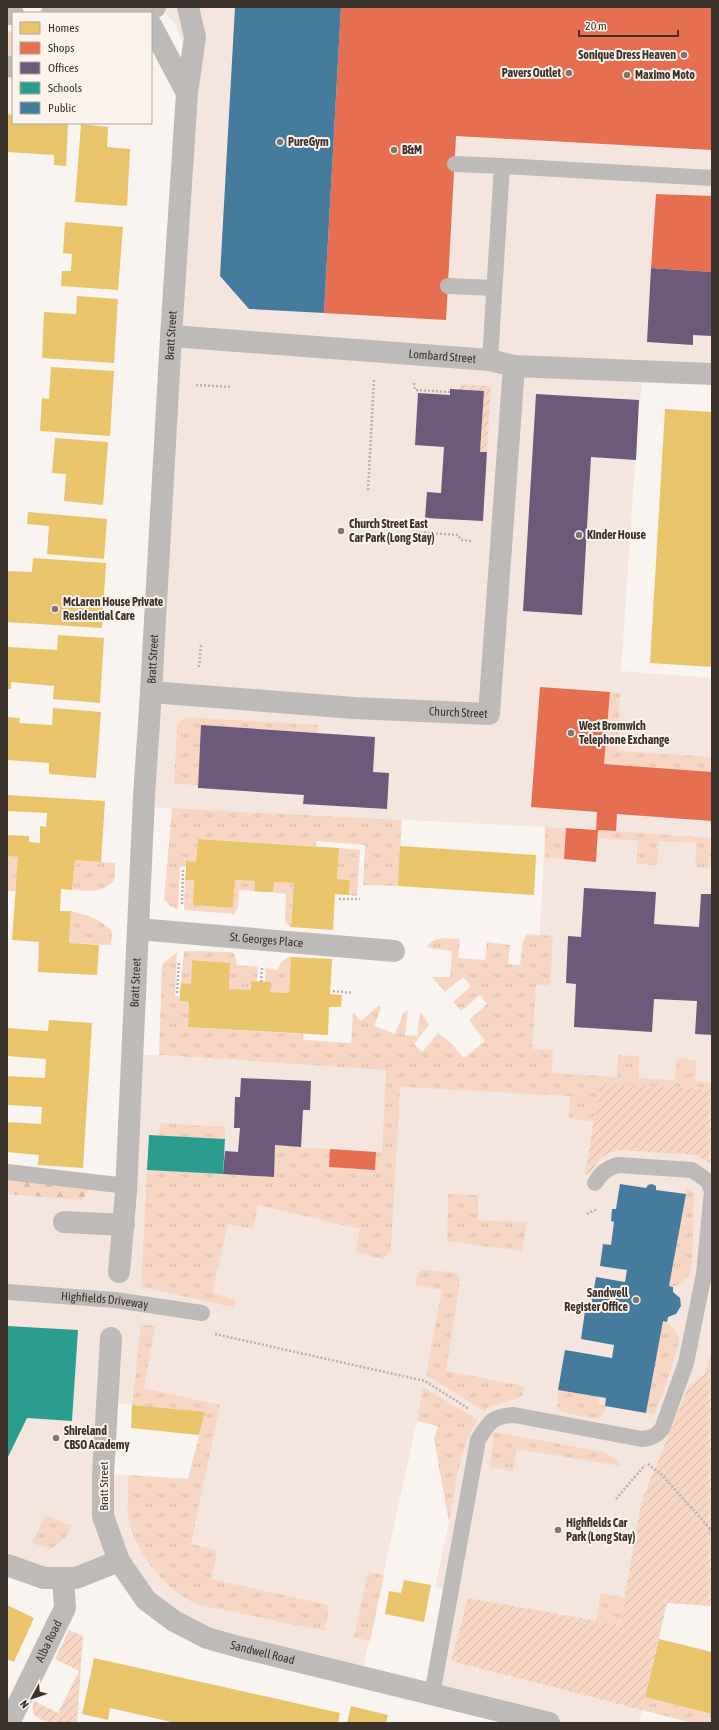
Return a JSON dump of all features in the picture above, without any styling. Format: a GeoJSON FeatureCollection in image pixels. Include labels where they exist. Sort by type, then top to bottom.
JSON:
{"type":"FeatureCollection","features":[{"type":"Feature","properties":{"kind":"street"},"geometry":{"type":"LineString","coordinates":[[7,9],[11,7]]}},
{"type":"Feature","properties":{"kind":"street","name":"Bratt Street"},"geometry":{"type":"LineString","coordinates":[[119,1272],[124,1225],[144,797],[171,336],[187,93],[196,37],[188,7]]}},
{"type":"Feature","properties":{"kind":"street"},"geometry":{"type":"LineString","coordinates":[[152,34],[187,93]]}},
{"type":"Feature","properties":{"kind":"street","name":"Lombard Street"},"geometry":{"type":"LineString","coordinates":[[171,336],[490,360],[514,366],[712,374]]}},
{"type":"Feature","properties":{"kind":"street","name":"Church Street"},"geometry":{"type":"LineString","coordinates":[[151,692],[354,708],[489,714],[514,366]]}},
{"type":"Feature","properties":{"kind":"street","name":"St. Georges Place"},"geometry":{"type":"LineString","coordinates":[[138,929],[394,951]]}},
{"type":"Feature","properties":{"kind":"street"},"geometry":{"type":"LineString","coordinates":[[64,1222],[124,1225]]}},
{"type":"Feature","properties":{"kind":"street","name":"Bratt Street"},"geometry":{"type":"LineString","coordinates":[[111,1338],[103,1474],[103,1516],[119,1561]]}},
{"type":"Feature","properties":{"kind":"street"},"geometry":{"type":"LineString","coordinates":[[7,1565],[44,1578],[76,1578],[119,1561]]}},
{"type":"Feature","properties":{"kind":"street","name":"Sandwell Road"},"geometry":{"type":"LineString","coordinates":[[119,1561],[146,1600],[174,1621],[208,1638],[238,1647],[549,1723]]}},
{"type":"Feature","properties":{"kind":"street","name":"Alba Road"},"geometry":{"type":"LineString","coordinates":[[9,1723],[65,1608],[63,1578]]}},
{"type":"Feature","properties":{"kind":"lane"},"geometry":{"type":"LineString","coordinates":[[454,164],[712,178]]}},
{"type":"Feature","properties":{"kind":"lane"},"geometry":{"type":"LineString","coordinates":[[490,360],[502,166]]}},
{"type":"Feature","properties":{"kind":"lane"},"geometry":{"type":"LineString","coordinates":[[448,286],[494,288]]}},
{"type":"Feature","properties":{"kind":"lane"},"geometry":{"type":"LineString","coordinates":[[432,1694],[478,1440],[486,1426],[499,1416],[514,1415],[642,1439],[651,1438],[662,1429],[686,1363],[704,1274],[712,1191],[708,1181],[692,1170],[618,1165],[609,1167],[600,1175],[595,1184]]}},
{"type":"Feature","properties":{"kind":"lane"},"geometry":{"type":"LineString","coordinates":[[7,1172],[126,1186]]}},
{"type":"Feature","properties":{"kind":"lane","name":"Highfields Driveway"},"geometry":{"type":"LineString","coordinates":[[7,1292],[115,1300],[202,1312]]}},
{"type":"Feature","properties":{"kind":"path"},"geometry":{"type":"LineString","coordinates":[[368,490],[374,374]]}},
{"type":"Feature","properties":{"kind":"path"},"geometry":{"type":"LineString","coordinates":[[413,376],[415,390],[450,392]]}},
{"type":"Feature","properties":{"kind":"path"},"geometry":{"type":"LineString","coordinates":[[190,385],[232,386]]}},
{"type":"Feature","properties":{"kind":"path"},"geometry":{"type":"LineString","coordinates":[[416,532],[458,535],[461,540],[474,541]]}},
{"type":"Feature","properties":{"kind":"path"},"geometry":{"type":"LineString","coordinates":[[199,668],[200,645]]}},
{"type":"Feature","properties":{"kind":"path"},"geometry":{"type":"LineString","coordinates":[[182,906],[183,870]]}},
{"type":"Feature","properties":{"kind":"path"},"geometry":{"type":"LineString","coordinates":[[339,899],[360,899]]}},
{"type":"Feature","properties":{"kind":"path"},"geometry":{"type":"LineString","coordinates":[[177,993],[180,955]]}},
{"type":"Feature","properties":{"kind":"path"},"geometry":{"type":"LineString","coordinates":[[261,982],[262,964]]}},
{"type":"Feature","properties":{"kind":"path"},"geometry":{"type":"LineString","coordinates":[[333,992],[353,993]]}},
{"type":"Feature","properties":{"kind":"path"},"geometry":{"type":"LineString","coordinates":[[213,1334],[425,1381],[491,1422]]}},
{"type":"Feature","properties":{"kind":"path"},"geometry":{"type":"LineString","coordinates":[[642,1460],[662,1475],[712,1531]]}},
{"type":"Feature","properties":{"kind":"path"},"geometry":{"type":"LineString","coordinates":[[616,1499],[646,1463]]}},
{"type":"Feature","properties":{"kind":"shaded area"},"geometry":{"type":"Polygon","coordinates":[[[161,7],[712,7],[712,196],[656,194],[651,268],[712,272],[712,374],[644,371],[639,407],[621,671],[712,678],[712,1606],[667,1603],[639,1723],[549,1723],[432,1695],[450,1591],[435,1587],[449,1522],[434,1439],[438,1426],[417,1421],[361,1677],[174,1621],[119,1561],[76,1578],[7,1565],[7,1180],[126,1192],[133,1055],[159,1055],[529,1079],[542,896],[545,827],[144,807],[187,93],[182,40],[175,25],[161,7]],[[107,1402],[103,1474],[188,1479],[205,1412],[107,1402]]]}},
{"type":"Feature","properties":{"kind":"green space"},"geometry":{"type":"Polygon","coordinates":[[[12,31],[12,55],[7,54],[7,32],[12,31]]]}},
{"type":"Feature","properties":{"kind":"green space"},"geometry":{"type":"Polygon","coordinates":[[[461,384],[491,386],[487,452],[480,452],[484,391],[458,390],[461,384]]]}},
{"type":"Feature","properties":{"kind":"green space"},"geometry":{"type":"Polygon","coordinates":[[[610,692],[620,693],[618,751],[712,757],[712,772],[604,764],[610,692]]]}},
{"type":"Feature","properties":{"kind":"green space"},"geometry":{"type":"Polygon","coordinates":[[[185,717],[318,725],[317,733],[202,725],[198,785],[174,784],[177,725],[185,717]]]}},
{"type":"Feature","properties":{"kind":"green space"},"geometry":{"type":"Polygon","coordinates":[[[172,808],[402,820],[398,886],[363,885],[365,845],[317,841],[316,846],[198,839],[196,862],[186,867],[180,867],[178,910],[169,905],[164,899],[172,808]]]}},
{"type":"Feature","properties":{"kind":"green space"},"geometry":{"type":"Polygon","coordinates":[[[545,827],[566,828],[564,859],[545,858],[545,827]]]}},
{"type":"Feature","properties":{"kind":"green space"},"geometry":{"type":"Polygon","coordinates":[[[598,830],[712,838],[712,868],[695,867],[696,843],[659,841],[657,865],[636,864],[638,841],[597,838],[598,830]]]}},
{"type":"Feature","properties":{"kind":"green space"},"geometry":{"type":"Polygon","coordinates":[[[339,848],[360,850],[357,896],[349,895],[350,880],[337,879],[339,848]]]}},
{"type":"Feature","properties":{"kind":"green space"},"geometry":{"type":"Polygon","coordinates":[[[7,856],[18,857],[16,891],[7,891],[7,856]]]}},
{"type":"Feature","properties":{"kind":"green space"},"geometry":{"type":"Polygon","coordinates":[[[75,860],[115,863],[115,879],[101,889],[91,891],[72,890],[75,860]]]}},
{"type":"Feature","properties":{"kind":"green space"},"geometry":{"type":"Polygon","coordinates":[[[185,880],[194,880],[193,905],[233,908],[235,880],[255,881],[254,891],[239,890],[238,907],[234,914],[184,910],[185,880]]]}},
{"type":"Feature","properties":{"kind":"green space"},"geometry":{"type":"Polygon","coordinates":[[[274,882],[294,883],[291,927],[285,922],[286,894],[273,892],[274,882]]]}},
{"type":"Feature","properties":{"kind":"green space"},"geometry":{"type":"Polygon","coordinates":[[[71,911],[103,923],[112,931],[111,945],[69,943],[71,911]]]}},
{"type":"Feature","properties":{"kind":"green space"},"geometry":{"type":"Polygon","coordinates":[[[527,934],[553,936],[550,986],[536,985],[532,1049],[553,1050],[552,1073],[617,1077],[618,1055],[639,1056],[638,1078],[675,1080],[677,1058],[697,1060],[695,1081],[712,1083],[712,1089],[600,1083],[594,1122],[569,1118],[570,1096],[400,1087],[391,1250],[383,1259],[355,1252],[360,1229],[258,1205],[253,1229],[228,1224],[212,1293],[236,1300],[234,1307],[141,1287],[147,1170],[274,1176],[275,1145],[330,1149],[329,1167],[375,1170],[376,1152],[382,1152],[386,1070],[159,1055],[162,965],[177,952],[175,996],[180,997],[180,1001],[189,1002],[188,1027],[303,1034],[304,1040],[351,1043],[353,1013],[361,1021],[379,1005],[381,1008],[374,1026],[395,1034],[404,1012],[408,1010],[405,1035],[417,1036],[420,1012],[429,1025],[414,1044],[422,1052],[438,1033],[452,1044],[464,1058],[485,1041],[469,1020],[487,1004],[480,995],[461,1011],[453,1002],[471,986],[463,977],[445,992],[432,977],[450,977],[452,951],[433,949],[427,946],[434,940],[438,939],[460,939],[458,958],[485,960],[487,942],[510,945],[508,964],[520,965],[523,941],[527,934]]]}},
{"type":"Feature","properties":{"kind":"green space"},"geometry":{"type":"Polygon","coordinates":[[[184,951],[232,952],[235,955],[237,965],[258,967],[257,981],[251,981],[251,990],[229,989],[230,963],[192,960],[191,984],[181,983],[184,951]]]}},
{"type":"Feature","properties":{"kind":"green space"},"geometry":{"type":"Polygon","coordinates":[[[288,957],[291,957],[289,993],[270,992],[265,982],[266,968],[277,970],[281,962],[288,957]]]}},
{"type":"Feature","properties":{"kind":"green space"},"geometry":{"type":"Polygon","coordinates":[[[600,1083],[712,1089],[712,1165],[696,1155],[621,1150],[605,1155],[590,1174],[585,1174],[600,1083]]]}},
{"type":"Feature","properties":{"kind":"green space"},"geometry":{"type":"Polygon","coordinates":[[[160,1123],[225,1127],[225,1139],[159,1136],[160,1123]]]}},
{"type":"Feature","properties":{"kind":"green space"},"geometry":{"type":"Polygon","coordinates":[[[7,1180],[91,1187],[82,1200],[7,1194],[7,1180]]]}},
{"type":"Feature","properties":{"kind":"green space"},"geometry":{"type":"Polygon","coordinates":[[[687,1188],[694,1193],[692,1267],[684,1281],[677,1285],[669,1286],[687,1188]]]}},
{"type":"Feature","properties":{"kind":"green space"},"geometry":{"type":"Polygon","coordinates":[[[448,1194],[478,1195],[478,1220],[527,1222],[522,1251],[447,1241],[448,1194]]]}},
{"type":"Feature","properties":{"kind":"green space"},"geometry":{"type":"Polygon","coordinates":[[[422,1270],[453,1272],[457,1274],[460,1280],[446,1371],[524,1386],[523,1395],[514,1400],[493,1406],[484,1411],[426,1375],[442,1290],[416,1285],[417,1275],[422,1270]]]}},
{"type":"Feature","properties":{"kind":"green space"},"geometry":{"type":"Polygon","coordinates":[[[663,1321],[677,1333],[679,1341],[654,1415],[646,1413],[663,1321]]]}},
{"type":"Feature","properties":{"kind":"green space"},"geometry":{"type":"Polygon","coordinates":[[[141,1324],[155,1326],[144,1388],[220,1405],[191,1544],[215,1550],[217,1554],[211,1579],[329,1605],[325,1631],[199,1605],[188,1600],[166,1583],[147,1561],[134,1537],[130,1525],[128,1513],[129,1475],[188,1479],[205,1413],[132,1405],[141,1324]]]}},
{"type":"Feature","properties":{"kind":"green space"},"geometry":{"type":"Polygon","coordinates":[[[712,1350],[712,1606],[667,1603],[642,1710],[451,1661],[468,1598],[620,1625],[641,1503],[688,1387],[705,1373],[712,1350]]]}},
{"type":"Feature","properties":{"kind":"green space"},"geometry":{"type":"Polygon","coordinates":[[[423,1387],[478,1420],[471,1431],[462,1456],[449,1522],[434,1439],[438,1426],[417,1421],[423,1387]]]}},
{"type":"Feature","properties":{"kind":"green space"},"geometry":{"type":"Polygon","coordinates":[[[558,1390],[599,1397],[598,1401],[600,1404],[606,1406],[602,1416],[596,1419],[562,1412],[557,1408],[558,1390]]]}},
{"type":"Feature","properties":{"kind":"green space"},"geometry":{"type":"Polygon","coordinates":[[[494,1432],[604,1452],[616,1459],[621,1466],[517,1449],[513,1471],[490,1467],[494,1432]]]}},
{"type":"Feature","properties":{"kind":"green space"},"geometry":{"type":"Polygon","coordinates":[[[45,1516],[72,1525],[64,1539],[50,1549],[32,1543],[45,1516]]]}},
{"type":"Feature","properties":{"kind":"green space"},"geometry":{"type":"Polygon","coordinates":[[[368,1572],[384,1575],[370,1641],[354,1637],[368,1572]]]}},
{"type":"Feature","properties":{"kind":"green space"},"geometry":{"type":"Polygon","coordinates":[[[601,1593],[625,1598],[620,1625],[596,1621],[601,1593]]]}},
{"type":"Feature","properties":{"kind":"green space"},"geometry":{"type":"Polygon","coordinates":[[[69,1630],[83,1636],[77,1723],[54,1723],[40,1719],[35,1715],[33,1709],[34,1701],[58,1713],[79,1671],[55,1659],[69,1630]]]}},
{"type":"Feature","properties":{"kind":"green space"},"geometry":{"type":"Polygon","coordinates":[[[645,1697],[712,1714],[712,1723],[692,1723],[642,1710],[645,1697]]]}},
{"type":"Feature","properties":{"kind":"building: Homes"},"geometry":{"type":"Polygon","coordinates":[[[7,114],[12,115],[12,124],[68,124],[66,166],[54,165],[54,155],[7,152],[7,114]]]}},
{"type":"Feature","properties":{"kind":"building: Homes"},"geometry":{"type":"Polygon","coordinates":[[[81,124],[108,127],[107,147],[130,149],[127,206],[75,202],[81,124]]]}},
{"type":"Feature","properties":{"kind":"building: Homes"},"geometry":{"type":"Polygon","coordinates":[[[65,222],[123,227],[118,290],[61,286],[62,271],[71,271],[72,254],[63,253],[65,222]]]}},
{"type":"Feature","properties":{"kind":"building: Homes"},"geometry":{"type":"Polygon","coordinates":[[[77,296],[118,299],[114,363],[42,358],[44,312],[76,314],[77,296]]]}},
{"type":"Feature","properties":{"kind":"building: Homes"},"geometry":{"type":"Polygon","coordinates":[[[51,367],[114,371],[110,436],[40,431],[42,398],[49,399],[51,367]]]}},
{"type":"Feature","properties":{"kind":"building: Homes"},"geometry":{"type":"Polygon","coordinates":[[[665,409],[712,412],[712,667],[650,663],[665,409]]]}},
{"type":"Feature","properties":{"kind":"building: Homes"},"geometry":{"type":"Polygon","coordinates":[[[55,438],[108,442],[103,505],[64,501],[66,474],[52,473],[55,438]]]}},
{"type":"Feature","properties":{"kind":"building: Homes"},"geometry":{"type":"Polygon","coordinates":[[[28,512],[107,519],[104,559],[47,554],[49,526],[27,524],[28,512]]]}},
{"type":"Feature","properties":{"kind":"building: Homes"},"geometry":{"type":"Polygon","coordinates":[[[33,558],[106,563],[102,628],[7,622],[7,571],[32,572],[33,558]]]}},
{"type":"Feature","properties":{"kind":"building: Homes"},"geometry":{"type":"Polygon","coordinates":[[[58,635],[104,638],[100,703],[53,699],[54,686],[11,682],[11,689],[7,689],[7,647],[57,650],[58,635]]]}},
{"type":"Feature","properties":{"kind":"building: Homes"},"geometry":{"type":"Polygon","coordinates":[[[53,708],[101,712],[96,778],[49,774],[49,763],[7,760],[7,717],[20,718],[19,723],[52,725],[53,708]]]}},
{"type":"Feature","properties":{"kind":"building: Homes"},"geometry":{"type":"Polygon","coordinates":[[[7,795],[105,801],[101,862],[75,860],[72,890],[61,889],[60,911],[71,911],[69,943],[99,945],[97,975],[38,972],[39,942],[12,940],[18,857],[7,856],[7,835],[29,836],[29,842],[40,843],[40,826],[46,827],[47,813],[7,811],[7,795]]]}},
{"type":"Feature","properties":{"kind":"building: Homes"},"geometry":{"type":"Polygon","coordinates":[[[198,839],[339,848],[337,879],[350,880],[349,895],[335,894],[333,930],[291,927],[294,883],[274,882],[273,892],[264,892],[254,891],[255,881],[235,880],[233,908],[193,905],[194,880],[185,880],[186,861],[196,862],[198,839]]]}},
{"type":"Feature","properties":{"kind":"building: Homes"},"geometry":{"type":"Polygon","coordinates":[[[400,846],[536,855],[534,895],[398,886],[400,846]]]}},
{"type":"Feature","properties":{"kind":"building: Homes"},"geometry":{"type":"Polygon","coordinates":[[[291,957],[332,959],[330,994],[342,995],[341,1007],[329,1007],[328,1035],[188,1027],[189,1002],[180,1001],[180,992],[181,983],[191,984],[192,960],[230,963],[229,989],[251,990],[251,981],[271,982],[270,992],[289,993],[291,957]]]}},
{"type":"Feature","properties":{"kind":"building: Homes"},"geometry":{"type":"Polygon","coordinates":[[[49,1020],[92,1023],[83,1168],[38,1165],[39,1155],[7,1152],[7,1122],[41,1124],[42,1107],[7,1105],[7,1076],[45,1078],[46,1059],[7,1056],[7,1028],[48,1031],[49,1020]]]}},
{"type":"Feature","properties":{"kind":"building: Homes"},"geometry":{"type":"Polygon","coordinates":[[[132,1405],[205,1412],[199,1435],[131,1428],[132,1405]]]}},
{"type":"Feature","properties":{"kind":"building: Homes"},"geometry":{"type":"Polygon","coordinates":[[[404,1580],[431,1585],[424,1622],[385,1614],[389,1591],[401,1593],[404,1580]]]}},
{"type":"Feature","properties":{"kind":"building: Homes"},"geometry":{"type":"Polygon","coordinates":[[[7,1605],[34,1618],[14,1662],[7,1659],[7,1605]]]}},
{"type":"Feature","properties":{"kind":"building: Homes"},"geometry":{"type":"Polygon","coordinates":[[[659,1639],[712,1652],[712,1714],[645,1697],[659,1639]]]}},
{"type":"Feature","properties":{"kind":"building: Homes"},"geometry":{"type":"Polygon","coordinates":[[[94,1658],[340,1713],[338,1723],[176,1723],[110,1708],[108,1720],[82,1714],[94,1658]]]}},
{"type":"Feature","properties":{"kind":"building: Homes"},"geometry":{"type":"Polygon","coordinates":[[[351,1706],[388,1715],[386,1723],[347,1723],[351,1706]]]}},
{"type":"Feature","properties":{"kind":"building: Shops"},"geometry":{"type":"Polygon","coordinates":[[[341,7],[712,7],[712,150],[456,136],[446,320],[324,313],[341,7]]]}},
{"type":"Feature","properties":{"kind":"building: Shops"},"geometry":{"type":"Polygon","coordinates":[[[656,194],[712,196],[712,272],[651,268],[656,194]]]}},
{"type":"Feature","properties":{"kind":"building: Shops","name":"West Bromwich Telephone Exchange"},"geometry":{"type":"Polygon","coordinates":[[[540,687],[610,692],[604,764],[712,772],[712,821],[617,814],[616,831],[598,830],[596,862],[564,859],[566,828],[596,830],[597,812],[531,807],[540,687]]]}},
{"type":"Feature","properties":{"kind":"building: Shops"},"geometry":{"type":"Polygon","coordinates":[[[330,1149],[376,1152],[375,1170],[329,1167],[330,1149]]]}},
{"type":"Feature","properties":{"kind":"building: Offices"},"geometry":{"type":"Polygon","coordinates":[[[651,268],[712,272],[712,336],[693,335],[693,345],[647,342],[651,268]]]}},
{"type":"Feature","properties":{"kind":"building: Offices"},"geometry":{"type":"Polygon","coordinates":[[[450,389],[484,391],[480,452],[487,452],[483,521],[425,518],[427,492],[441,493],[444,447],[415,445],[418,393],[450,395],[450,389]]]}},
{"type":"Feature","properties":{"kind":"building: Offices","name":"Kinder House"},"geometry":{"type":"Polygon","coordinates":[[[536,394],[639,400],[636,460],[591,457],[582,615],[523,611],[536,394]]]}},
{"type":"Feature","properties":{"kind":"building: Offices"},"geometry":{"type":"Polygon","coordinates":[[[201,725],[375,737],[373,772],[389,773],[387,809],[303,804],[304,795],[198,788],[201,725]]]}},
{"type":"Feature","properties":{"kind":"building: Offices"},"geometry":{"type":"Polygon","coordinates":[[[584,888],[656,892],[654,924],[699,927],[701,894],[712,894],[712,1035],[695,1034],[697,1001],[654,999],[652,1032],[574,1027],[576,984],[566,983],[568,936],[581,937],[584,888]]]}},
{"type":"Feature","properties":{"kind":"building: Offices"},"geometry":{"type":"Polygon","coordinates":[[[241,1078],[311,1081],[310,1110],[303,1110],[301,1147],[275,1145],[274,1177],[223,1174],[225,1151],[238,1152],[240,1128],[234,1128],[235,1097],[240,1097],[241,1078]]]}},
{"type":"Feature","properties":{"kind":"building: Schools"},"geometry":{"type":"Polygon","coordinates":[[[149,1135],[225,1139],[223,1174],[147,1170],[149,1135]]]}},
{"type":"Feature","properties":{"kind":"building: Schools"},"geometry":{"type":"Polygon","coordinates":[[[7,1326],[78,1330],[72,1421],[27,1418],[7,1459],[7,1326]]]}},
{"type":"Feature","properties":{"kind":"building: Public","name":"PureGym"},"geometry":{"type":"Polygon","coordinates":[[[235,7],[341,7],[324,313],[249,309],[220,276],[235,7]]]}},
{"type":"Feature","properties":{"kind":"building: Public","name":"Sandwell Register Office"},"geometry":{"type":"Polygon","coordinates":[[[620,1184],[646,1188],[648,1185],[652,1184],[656,1186],[656,1190],[686,1194],[669,1286],[673,1287],[673,1292],[680,1298],[681,1306],[676,1314],[668,1317],[667,1322],[663,1321],[646,1413],[605,1406],[606,1398],[558,1390],[565,1350],[612,1358],[614,1345],[581,1339],[585,1311],[590,1312],[596,1277],[625,1282],[627,1270],[600,1266],[603,1244],[611,1245],[614,1222],[611,1221],[612,1209],[616,1209],[620,1184]]]}},
{"type":"Feature","properties":{"kind":"place","name":"Sonique Dress Heaven"},"geometry":{"type":"Point","coordinates":[684,55]}},
{"type":"Feature","properties":{"kind":"place","name":"Pavers Outlet"},"geometry":{"type":"Point","coordinates":[569,73]}},
{"type":"Feature","properties":{"kind":"place","name":"Maximo Moto"},"geometry":{"type":"Point","coordinates":[627,75]}},
{"type":"Feature","properties":{"kind":"place","name":"PureGym"},"geometry":{"type":"Point","coordinates":[280,142]}},
{"type":"Feature","properties":{"kind":"place","name":"B&M"},"geometry":{"type":"Point","coordinates":[394,150]}},
{"type":"Feature","properties":{"kind":"place","name":"Church Street East Car Park (Long Stay)"},"geometry":{"type":"Point","coordinates":[341,531]}},
{"type":"Feature","properties":{"kind":"place","name":"Kinder House"},"geometry":{"type":"Point","coordinates":[579,535]}},
{"type":"Feature","properties":{"kind":"place","name":"McLaren House Private Residential Care"},"geometry":{"type":"Point","coordinates":[55,609]}},
{"type":"Feature","properties":{"kind":"place","name":"West Bromwich Telephone Exchange"},"geometry":{"type":"Point","coordinates":[571,733]}},
{"type":"Feature","properties":{"kind":"place","name":"Sandwell Register Office"},"geometry":{"type":"Point","coordinates":[636,1300]}},
{"type":"Feature","properties":{"kind":"place","name":"Shireland CBSO Academy"},"geometry":{"type":"Point","coordinates":[56,1438]}},
{"type":"Feature","properties":{"kind":"place","name":"Highfields Car Park (Long Stay)"},"geometry":{"type":"Point","coordinates":[558,1530]}}]}
